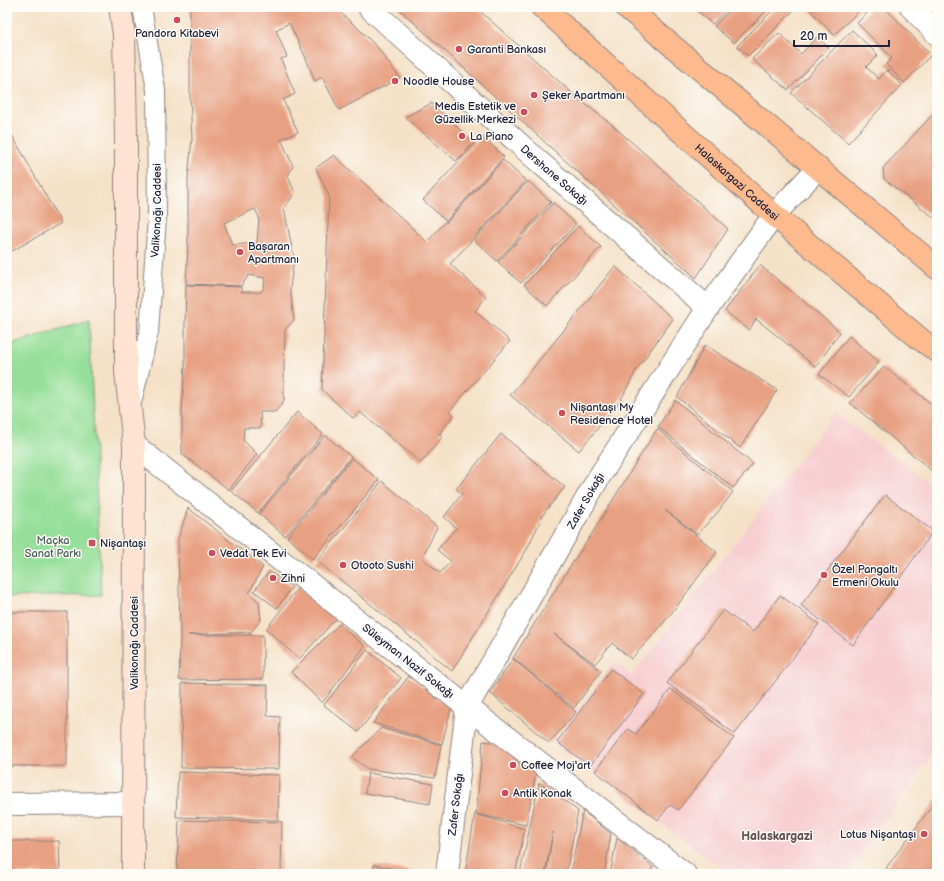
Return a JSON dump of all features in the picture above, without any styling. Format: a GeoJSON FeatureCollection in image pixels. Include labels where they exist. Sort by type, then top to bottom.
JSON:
{"type":"FeatureCollection","features":[{"type":"Feature","properties":{"kind":"main road","name":"Valikonağı Caddesi"},"geometry":{"type":"LineString","coordinates":[[120,7],[124,35],[126,133],[126,372],[134,445],[133,874]]}},
{"type":"Feature","properties":{"kind":"main road","name":"Halaskargazi Caddesi"},"geometry":{"type":"LineString","coordinates":[[542,7],[774,215],[920,339],[937,351]]}},
{"type":"Feature","properties":{"kind":"main road"},"geometry":{"type":"LineString","coordinates":[[626,7],[937,268]]}},
{"type":"Feature","properties":{"kind":"street","name":"Dershane Sokağı"},"geometry":{"type":"LineString","coordinates":[[369,7],[537,160],[708,308]]}},
{"type":"Feature","properties":{"kind":"street"},"geometry":{"type":"LineString","coordinates":[[911,7],[937,34]]}},
{"type":"Feature","properties":{"kind":"street","name":"Zafer Sokağı"},"geometry":{"type":"LineString","coordinates":[[447,874],[467,707],[599,477],[708,308],[774,215],[818,168]]}},
{"type":"Feature","properties":{"kind":"street","name":"Süleyman Nazif Sokağı"},"geometry":{"type":"LineString","coordinates":[[134,445],[467,707],[685,874]]}},
{"type":"Feature","properties":{"kind":"street"},"geometry":{"type":"LineString","coordinates":[[7,804],[133,803]]}},
{"type":"Feature","properties":{"kind":"lane","name":"Valikonağı Caddesi"},"geometry":{"type":"LineString","coordinates":[[130,413],[150,332],[157,218],[156,90],[142,7]]}},
{"type":"Feature","properties":{"kind":"shaded area","name":"Özel Pangaltı Ermeni Okulu"},"geometry":{"type":"Polygon","coordinates":[[[835,413],[937,489],[937,747],[847,874],[729,874],[554,743],[615,661],[632,676],[835,413]]]}},
{"type":"Feature","properties":{"kind":"green space","name":"Maçka Sanat Parkı"},"geometry":{"type":"Polygon","coordinates":[[[89,320],[101,595],[7,597],[7,345],[89,320]]]}},
{"type":"Feature","properties":{"kind":"building"},"geometry":{"type":"Polygon","coordinates":[[[190,7],[334,7],[378,48],[400,78],[339,110],[322,77],[315,81],[289,23],[276,30],[287,57],[281,59],[295,94],[283,100],[298,132],[281,139],[293,166],[288,176],[295,193],[284,208],[294,258],[290,288],[294,320],[285,330],[284,402],[275,412],[260,412],[261,428],[244,428],[243,440],[257,454],[229,490],[182,454],[186,285],[241,287],[241,292],[261,292],[264,288],[265,278],[249,275],[241,286],[186,284],[188,245],[188,178],[192,139],[190,97],[190,7]],[[255,209],[224,223],[232,245],[257,243],[259,217],[255,209]]]}},
{"type":"Feature","properties":{"kind":"building"},"geometry":{"type":"Polygon","coordinates":[[[397,7],[475,7],[580,100],[611,124],[652,160],[728,229],[696,278],[549,146],[397,7]]]}},
{"type":"Feature","properties":{"kind":"building"},"geometry":{"type":"Polygon","coordinates":[[[693,7],[730,7],[712,24],[693,7]]]}},
{"type":"Feature","properties":{"kind":"building"},"geometry":{"type":"Polygon","coordinates":[[[733,7],[770,7],[734,43],[714,26],[733,7]]]}},
{"type":"Feature","properties":{"kind":"building"},"geometry":{"type":"Polygon","coordinates":[[[776,7],[797,7],[748,56],[737,46],[776,7]]]}},
{"type":"Feature","properties":{"kind":"building"},"geometry":{"type":"Polygon","coordinates":[[[807,7],[863,7],[834,35],[807,7]]]}},
{"type":"Feature","properties":{"kind":"building"},"geometry":{"type":"Polygon","coordinates":[[[873,7],[884,7],[931,55],[904,83],[886,64],[892,58],[857,23],[873,7]]]}},
{"type":"Feature","properties":{"kind":"building"},"geometry":{"type":"Polygon","coordinates":[[[852,30],[878,55],[866,67],[879,79],[887,70],[902,85],[848,143],[791,93],[852,30]]]}},
{"type":"Feature","properties":{"kind":"building"},"geometry":{"type":"Polygon","coordinates":[[[779,33],[801,54],[817,37],[829,48],[788,90],[752,59],[779,33]]]}},
{"type":"Feature","properties":{"kind":"building"},"geometry":{"type":"Polygon","coordinates":[[[432,103],[474,143],[456,161],[405,117],[432,103]]]}},
{"type":"Feature","properties":{"kind":"building"},"geometry":{"type":"Polygon","coordinates":[[[937,110],[937,220],[884,179],[883,168],[937,110]]]}},
{"type":"Feature","properties":{"kind":"building"},"geometry":{"type":"Polygon","coordinates":[[[12,135],[61,223],[7,254],[7,138],[12,135]]]}},
{"type":"Feature","properties":{"kind":"building"},"geometry":{"type":"Polygon","coordinates":[[[482,136],[504,157],[446,221],[423,200],[482,136]]]}},
{"type":"Feature","properties":{"kind":"building"},"geometry":{"type":"Polygon","coordinates":[[[334,155],[427,242],[503,160],[526,181],[450,264],[486,297],[475,311],[510,341],[450,411],[454,415],[439,434],[443,436],[421,463],[360,412],[353,418],[322,390],[329,196],[316,168],[334,155]]]}},
{"type":"Feature","properties":{"kind":"building"},"geometry":{"type":"Polygon","coordinates":[[[528,181],[551,202],[497,261],[474,240],[528,181]]]}},
{"type":"Feature","properties":{"kind":"building"},"geometry":{"type":"Polygon","coordinates":[[[553,203],[576,224],[521,283],[498,262],[553,203]]]}},
{"type":"Feature","properties":{"kind":"building"},"geometry":{"type":"Polygon","coordinates":[[[578,226],[601,247],[547,306],[524,285],[578,226]]]}},
{"type":"Feature","properties":{"kind":"building"},"geometry":{"type":"Polygon","coordinates":[[[760,265],[840,332],[816,367],[756,319],[749,330],[725,311],[760,265]]]}},
{"type":"Feature","properties":{"kind":"building"},"geometry":{"type":"Polygon","coordinates":[[[615,266],[673,319],[637,369],[620,401],[579,451],[510,395],[615,266]]]}},
{"type":"Feature","properties":{"kind":"building"},"geometry":{"type":"Polygon","coordinates":[[[849,336],[879,362],[849,397],[819,374],[849,336]]]}},
{"type":"Feature","properties":{"kind":"building"},"geometry":{"type":"Polygon","coordinates":[[[705,345],[777,390],[740,448],[677,397],[705,345]]]}},
{"type":"Feature","properties":{"kind":"building"},"geometry":{"type":"Polygon","coordinates":[[[884,367],[937,408],[937,475],[850,403],[884,367]]]}},
{"type":"Feature","properties":{"kind":"building"},"geometry":{"type":"Polygon","coordinates":[[[675,400],[753,464],[733,488],[658,427],[675,400]]]}},
{"type":"Feature","properties":{"kind":"building"},"geometry":{"type":"Polygon","coordinates":[[[297,412],[323,434],[258,513],[231,491],[297,412]]]}},
{"type":"Feature","properties":{"kind":"building"},"geometry":{"type":"Polygon","coordinates":[[[657,429],[733,492],[717,513],[697,534],[665,510],[717,552],[677,606],[631,659],[612,643],[595,664],[554,634],[601,671],[574,708],[513,658],[657,429]]]}},
{"type":"Feature","properties":{"kind":"building"},"geometry":{"type":"Polygon","coordinates":[[[501,434],[565,487],[544,513],[527,549],[452,671],[317,561],[382,481],[437,527],[422,558],[440,573],[451,561],[437,550],[456,528],[444,517],[462,494],[456,489],[501,434]]]}},
{"type":"Feature","properties":{"kind":"building"},"geometry":{"type":"Polygon","coordinates":[[[325,435],[351,457],[285,536],[259,514],[325,435]]]}},
{"type":"Feature","properties":{"kind":"building"},"geometry":{"type":"Polygon","coordinates":[[[352,458],[379,480],[313,559],[287,537],[352,458]]]}},
{"type":"Feature","properties":{"kind":"building"},"geometry":{"type":"Polygon","coordinates":[[[885,495],[933,531],[853,645],[801,605],[885,495]]]}},
{"type":"Feature","properties":{"kind":"building"},"geometry":{"type":"Polygon","coordinates":[[[188,508],[263,567],[249,593],[259,602],[261,620],[251,632],[188,635],[263,635],[263,679],[179,680],[180,635],[178,539],[188,508]]]}},
{"type":"Feature","properties":{"kind":"building"},"geometry":{"type":"Polygon","coordinates":[[[269,571],[292,587],[277,608],[254,591],[269,571]]]}},
{"type":"Feature","properties":{"kind":"building"},"geometry":{"type":"Polygon","coordinates":[[[299,587],[337,618],[299,659],[266,629],[299,587]]]}},
{"type":"Feature","properties":{"kind":"building"},"geometry":{"type":"Polygon","coordinates":[[[780,595],[819,624],[735,734],[667,683],[723,610],[753,632],[780,595]]]}},
{"type":"Feature","properties":{"kind":"building"},"geometry":{"type":"Polygon","coordinates":[[[7,612],[67,612],[67,766],[7,766],[7,612]]]}},
{"type":"Feature","properties":{"kind":"building"},"geometry":{"type":"Polygon","coordinates":[[[339,624],[365,646],[322,703],[291,672],[339,624]]]}},
{"type":"Feature","properties":{"kind":"building"},"geometry":{"type":"Polygon","coordinates":[[[367,650],[401,678],[358,732],[324,705],[367,650]]]}},
{"type":"Feature","properties":{"kind":"building"},"geometry":{"type":"Polygon","coordinates":[[[513,659],[576,712],[549,743],[490,693],[513,659]]]}},
{"type":"Feature","properties":{"kind":"building"},"geometry":{"type":"Polygon","coordinates":[[[611,669],[644,694],[590,766],[557,742],[611,669]]]}},
{"type":"Feature","properties":{"kind":"building"},"geometry":{"type":"Polygon","coordinates":[[[409,676],[451,709],[442,744],[373,723],[409,676]]]}},
{"type":"Feature","properties":{"kind":"building"},"geometry":{"type":"Polygon","coordinates":[[[182,683],[268,685],[267,716],[280,717],[279,769],[181,768],[182,683]]]}},
{"type":"Feature","properties":{"kind":"building"},"geometry":{"type":"Polygon","coordinates":[[[671,689],[734,738],[678,810],[670,805],[658,820],[595,771],[628,729],[636,734],[671,689]]]}},
{"type":"Feature","properties":{"kind":"building"},"geometry":{"type":"Polygon","coordinates":[[[381,728],[441,745],[435,778],[368,769],[352,757],[381,728]]]}},
{"type":"Feature","properties":{"kind":"building","name":"Antik Konak"},"geometry":{"type":"Polygon","coordinates":[[[483,741],[500,743],[536,773],[526,825],[476,814],[483,741]]]}},
{"type":"Feature","properties":{"kind":"building"},"geometry":{"type":"Polygon","coordinates":[[[178,772],[279,775],[278,820],[176,817],[178,772]]]}},
{"type":"Feature","properties":{"kind":"building"},"geometry":{"type":"Polygon","coordinates":[[[368,773],[433,784],[430,804],[365,793],[368,773]]]}},
{"type":"Feature","properties":{"kind":"building"},"geometry":{"type":"Polygon","coordinates":[[[539,783],[578,811],[566,874],[546,874],[553,832],[545,874],[520,874],[539,783]]]}},
{"type":"Feature","properties":{"kind":"building","name":"Lotus Nişantaşı"},"geometry":{"type":"Polygon","coordinates":[[[937,799],[937,874],[894,874],[886,868],[937,799]]]}},
{"type":"Feature","properties":{"kind":"building"},"geometry":{"type":"Polygon","coordinates":[[[583,811],[611,834],[604,874],[570,874],[583,811]]]}},
{"type":"Feature","properties":{"kind":"building"},"geometry":{"type":"Polygon","coordinates":[[[475,814],[525,829],[515,874],[465,874],[475,814]]]}},
{"type":"Feature","properties":{"kind":"building"},"geometry":{"type":"Polygon","coordinates":[[[179,820],[282,822],[281,874],[177,874],[179,820]]]}},
{"type":"Feature","properties":{"kind":"building"},"geometry":{"type":"Polygon","coordinates":[[[617,838],[653,867],[648,874],[610,874],[617,838]]]}},
{"type":"Feature","properties":{"kind":"building"},"geometry":{"type":"Polygon","coordinates":[[[7,841],[59,841],[60,874],[7,874],[7,841]]]}},
{"type":"Feature","properties":{"kind":"building"},"geometry":{"type":"Polygon","coordinates":[[[374,865],[422,873],[422,874],[373,874],[374,865]]]}},
{"type":"Feature","properties":{"kind":"building"},"geometry":{"type":"Polygon","coordinates":[[[659,869],[665,874],[655,874],[659,869]]]}},
{"type":"Feature","properties":{"kind":"place","name":"Pandora Kitabevi"},"geometry":{"type":"Point","coordinates":[177,20]}},
{"type":"Feature","properties":{"kind":"place","name":"Garanti Bankası"},"geometry":{"type":"Point","coordinates":[459,49]}},
{"type":"Feature","properties":{"kind":"place","name":"Noodle House"},"geometry":{"type":"Point","coordinates":[395,81]}},
{"type":"Feature","properties":{"kind":"place","name":"Şeker Apartmanı"},"geometry":{"type":"Point","coordinates":[534,95]}},
{"type":"Feature","properties":{"kind":"place","name":"Medis Estetik ve Güzellik Merkezi"},"geometry":{"type":"Point","coordinates":[524,112]}},
{"type":"Feature","properties":{"kind":"place","name":"La Piano"},"geometry":{"type":"Point","coordinates":[462,136]}},
{"type":"Feature","properties":{"kind":"place","name":"Başaran Apartmanı"},"geometry":{"type":"Point","coordinates":[240,252]}},
{"type":"Feature","properties":{"kind":"place","name":"Nișantașı My Residence Hotel"},"geometry":{"type":"Point","coordinates":[562,413]}},
{"type":"Feature","properties":{"kind":"place","name":"Nişantaşı"},"geometry":{"type":"Point","coordinates":[92,543]}},
{"type":"Feature","properties":{"kind":"place","name":"Vedat Tek Evi"},"geometry":{"type":"Point","coordinates":[212,553]}},
{"type":"Feature","properties":{"kind":"place","name":"Otooto Sushi"},"geometry":{"type":"Point","coordinates":[343,565]}},
{"type":"Feature","properties":{"kind":"place","name":"Özel Pangaltı Ermeni Okulu"},"geometry":{"type":"Point","coordinates":[824,575]}},
{"type":"Feature","properties":{"kind":"place","name":"Zihni"},"geometry":{"type":"Point","coordinates":[273,578]}},
{"type":"Feature","properties":{"kind":"place","name":"Coffee Moj'art"},"geometry":{"type":"Point","coordinates":[513,765]}},
{"type":"Feature","properties":{"kind":"place","name":"Antik Konak"},"geometry":{"type":"Point","coordinates":[505,793]}},
{"type":"Feature","properties":{"kind":"place","name":"Lotus Nişantaşı"},"geometry":{"type":"Point","coordinates":[924,834]}},
{"type":"Feature","properties":{"kind":"district","name":"Halaskargazi"},"geometry":{"type":"Point","coordinates":[777,836]}}]}
